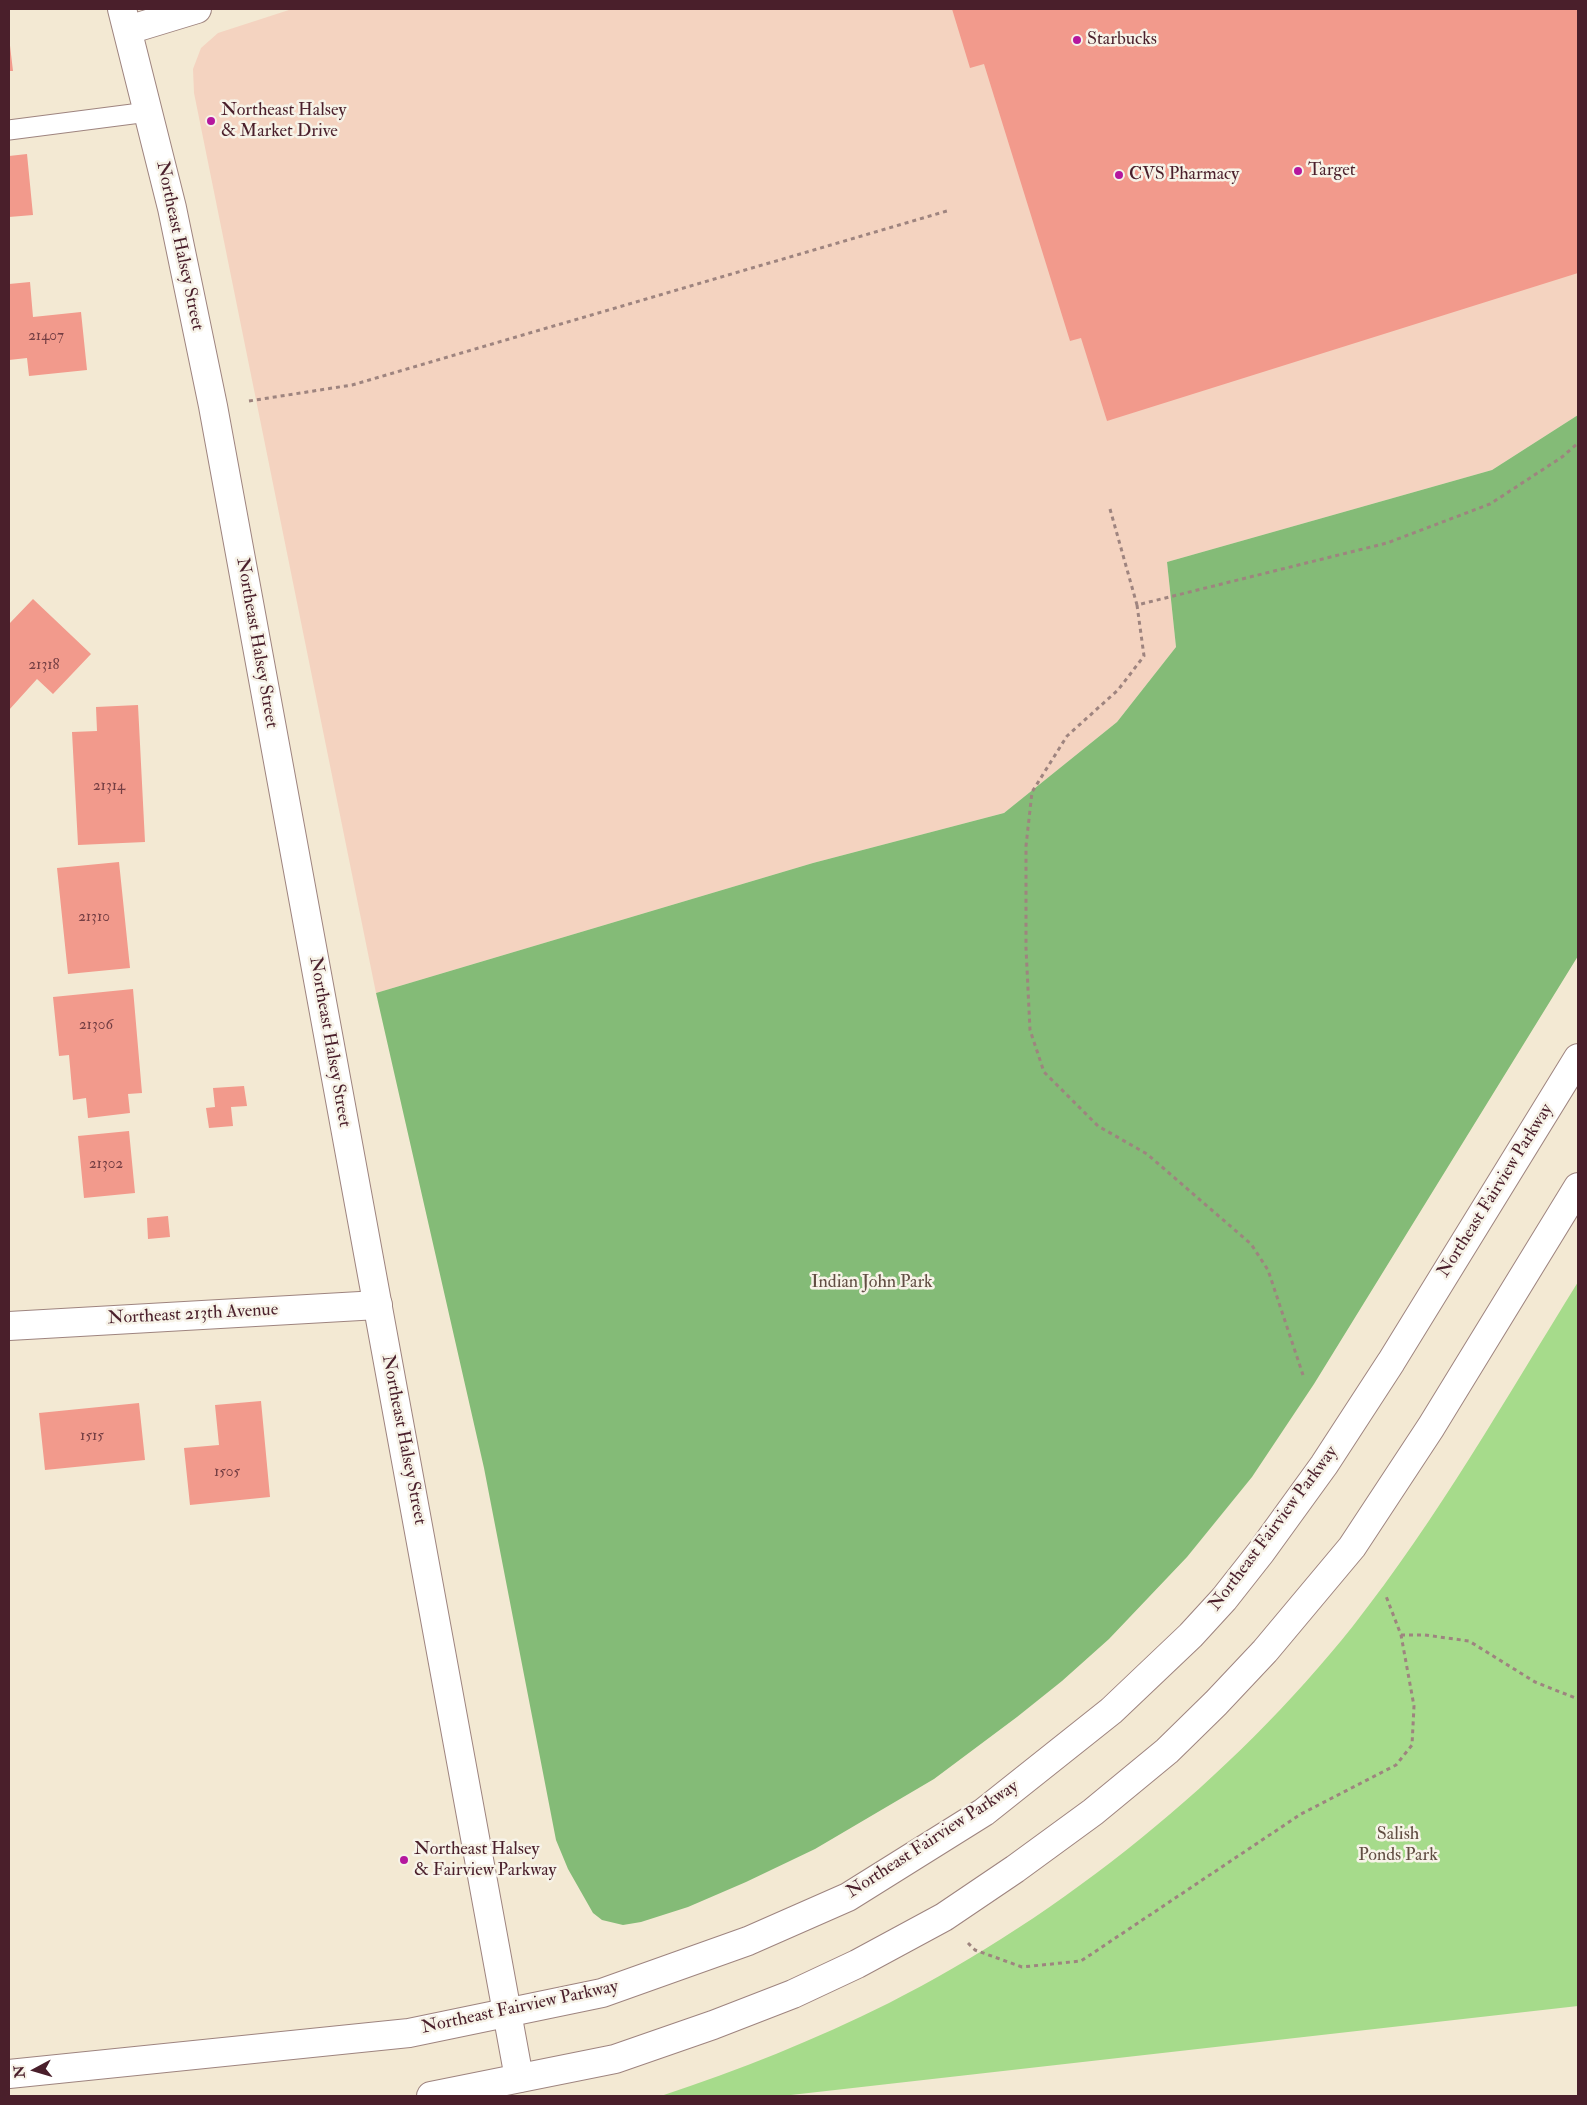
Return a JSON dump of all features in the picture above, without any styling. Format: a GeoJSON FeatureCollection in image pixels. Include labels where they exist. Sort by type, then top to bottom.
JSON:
{"type":"FeatureCollection","features":[{"type":"Feature","properties":{"kind":"main road"},"geometry":{"type":"LineString","coordinates":[[125,20],[197,9]]}},
{"type":"Feature","properties":{"kind":"main road","name":"Northeast Halsey Street"},"geometry":{"type":"LineString","coordinates":[[125,20],[172,208],[213,406],[519,2078]]}},
{"type":"Feature","properties":{"kind":"main road","name":"Northeast Fairview Parkway"},"geometry":{"type":"LineString","coordinates":[[9,2074],[409,2033],[602,1994],[748,1941],[848,1897],[984,1812],[1111,1712],[1191,1635],[1224,1599],[1261,1552],[1324,1465],[1391,1362],[1578,1058]]}},
{"type":"Feature","properties":{"kind":"main road"},"geometry":{"type":"LineString","coordinates":[[431,2096],[615,2059],[713,2025],[793,1994],[857,1964],[944,1917],[1015,1869],[1085,1818],[1160,1757],[1216,1703],[1265,1651],[1352,1547],[1431,1427],[1578,1187]]}},
{"type":"Feature","properties":{"kind":"main road","name":"Northeast 213th Avenue"},"geometry":{"type":"LineString","coordinates":[[9,1326],[378,1304]]}},
{"type":"Feature","properties":{"kind":"lane"},"geometry":{"type":"LineString","coordinates":[[9,130],[148,112]]}},
{"type":"Feature","properties":{"kind":"path"},"geometry":{"type":"LineString","coordinates":[[213,406],[352,386],[947,211]]}},
{"type":"Feature","properties":{"kind":"path"},"geometry":{"type":"LineString","coordinates":[[1136,605],[1387,543],[1490,504],[1562,457],[1578,443]]}},
{"type":"Feature","properties":{"kind":"path"},"geometry":{"type":"LineString","coordinates":[[1110,509],[1136,605],[1144,656],[1118,690],[1067,736],[1032,792],[1026,846],[1026,948],[1030,1030],[1044,1072],[1098,1126],[1147,1154],[1251,1244],[1268,1270],[1303,1375]]}},
{"type":"Feature","properties":{"kind":"path"},"geometry":{"type":"LineString","coordinates":[[944,1917],[975,1950],[1022,1967],[1081,1961],[1301,1814],[1396,1765],[1412,1745],[1414,1706],[1401,1636],[1386,1596]]}},
{"type":"Feature","properties":{"kind":"path"},"geometry":{"type":"LineString","coordinates":[[1401,1636],[1425,1635],[1469,1640],[1535,1682],[1578,1699]]}},
{"type":"Feature","properties":{"kind":"shaded area"},"geometry":{"type":"Polygon","coordinates":[[[292,9],[1578,9],[1578,415],[1492,470],[1167,562],[1176,647],[1117,722],[1004,813],[813,863],[376,993],[194,93],[193,69],[201,48],[218,33],[292,9]]]}},
{"type":"Feature","properties":{"kind":"green space","name":"Indian John Park"},"geometry":{"type":"Polygon","coordinates":[[[1578,415],[1578,956],[1314,1384],[1252,1477],[1187,1557],[1109,1639],[1062,1681],[1017,1717],[934,1779],[815,1849],[688,1907],[641,1922],[623,1925],[602,1920],[593,1913],[568,1869],[556,1840],[484,1468],[376,993],[813,863],[1004,813],[1117,722],[1176,647],[1167,562],[1492,470],[1578,415]]]}},
{"type":"Feature","properties":{"kind":"green space","name":"Salish Ponds Park"},"geometry":{"type":"Polygon","coordinates":[[[1578,1282],[1578,2006],[782,2096],[661,2096],[719,2076],[805,2042],[889,2003],[954,1968],[1018,1928],[1080,1885],[1141,1838],[1199,1789],[1254,1737],[1305,1682],[1353,1626],[1384,1585],[1443,1500],[1578,1282]]]}},
{"type":"Feature","properties":{"kind":"building","name":"Target"},"geometry":{"type":"Polygon","coordinates":[[[952,9],[1578,9],[1578,273],[1107,421],[1081,338],[1070,341],[984,64],[970,68],[952,9]]]}},
{"type":"Feature","properties":{"kind":"building"},"geometry":{"type":"Polygon","coordinates":[[[9,37],[13,71],[9,71],[9,37]]]}},
{"type":"Feature","properties":{"kind":"building"},"geometry":{"type":"Polygon","coordinates":[[[27,154],[33,215],[9,217],[9,156],[27,154]]]}},
{"type":"Feature","properties":{"kind":"building"},"geometry":{"type":"Polygon","coordinates":[[[30,282],[33,317],[81,312],[87,370],[29,376],[27,358],[9,360],[9,284],[30,282]]]}},
{"type":"Feature","properties":{"kind":"building"},"geometry":{"type":"Polygon","coordinates":[[[33,599],[91,654],[53,694],[37,679],[9,710],[9,624],[33,599]]]}},
{"type":"Feature","properties":{"kind":"building"},"geometry":{"type":"Polygon","coordinates":[[[138,705],[145,842],[78,845],[72,732],[97,731],[96,707],[138,705]]]}},
{"type":"Feature","properties":{"kind":"building"},"geometry":{"type":"Polygon","coordinates":[[[119,862],[130,968],[68,974],[57,868],[119,862]]]}},
{"type":"Feature","properties":{"kind":"building"},"geometry":{"type":"Polygon","coordinates":[[[133,989],[142,1093],[128,1094],[130,1113],[88,1118],[86,1098],[73,1100],[69,1055],[59,1056],[53,997],[133,989]]]}},
{"type":"Feature","properties":{"kind":"building"},"geometry":{"type":"Polygon","coordinates":[[[244,1086],[247,1106],[231,1107],[233,1126],[209,1128],[206,1108],[215,1107],[213,1088],[244,1086]]]}},
{"type":"Feature","properties":{"kind":"building"},"geometry":{"type":"Polygon","coordinates":[[[129,1131],[135,1193],[84,1198],[78,1136],[129,1131]]]}},
{"type":"Feature","properties":{"kind":"building"},"geometry":{"type":"Polygon","coordinates":[[[168,1216],[170,1237],[148,1239],[147,1218],[168,1216]]]}},
{"type":"Feature","properties":{"kind":"building"},"geometry":{"type":"Polygon","coordinates":[[[261,1401],[270,1497],[190,1505],[184,1448],[219,1445],[215,1405],[261,1401]]]}},
{"type":"Feature","properties":{"kind":"building"},"geometry":{"type":"Polygon","coordinates":[[[139,1403],[145,1460],[45,1470],[39,1413],[139,1403]]]}},
{"type":"Feature","properties":{"kind":"place","name":"Starbucks"},"geometry":{"type":"Point","coordinates":[1077,40]}},
{"type":"Feature","properties":{"kind":"place","name":"Northeast Halsey & Market Drive"},"geometry":{"type":"Point","coordinates":[211,121]}},
{"type":"Feature","properties":{"kind":"place","name":"Target"},"geometry":{"type":"Point","coordinates":[1298,171]}},
{"type":"Feature","properties":{"kind":"place","name":"CVS Pharmacy"},"geometry":{"type":"Point","coordinates":[1119,175]}},
{"type":"Feature","properties":{"kind":"place","name":"Northeast Halsey & Fairview Parkway"},"geometry":{"type":"Point","coordinates":[404,1860]}}]}
